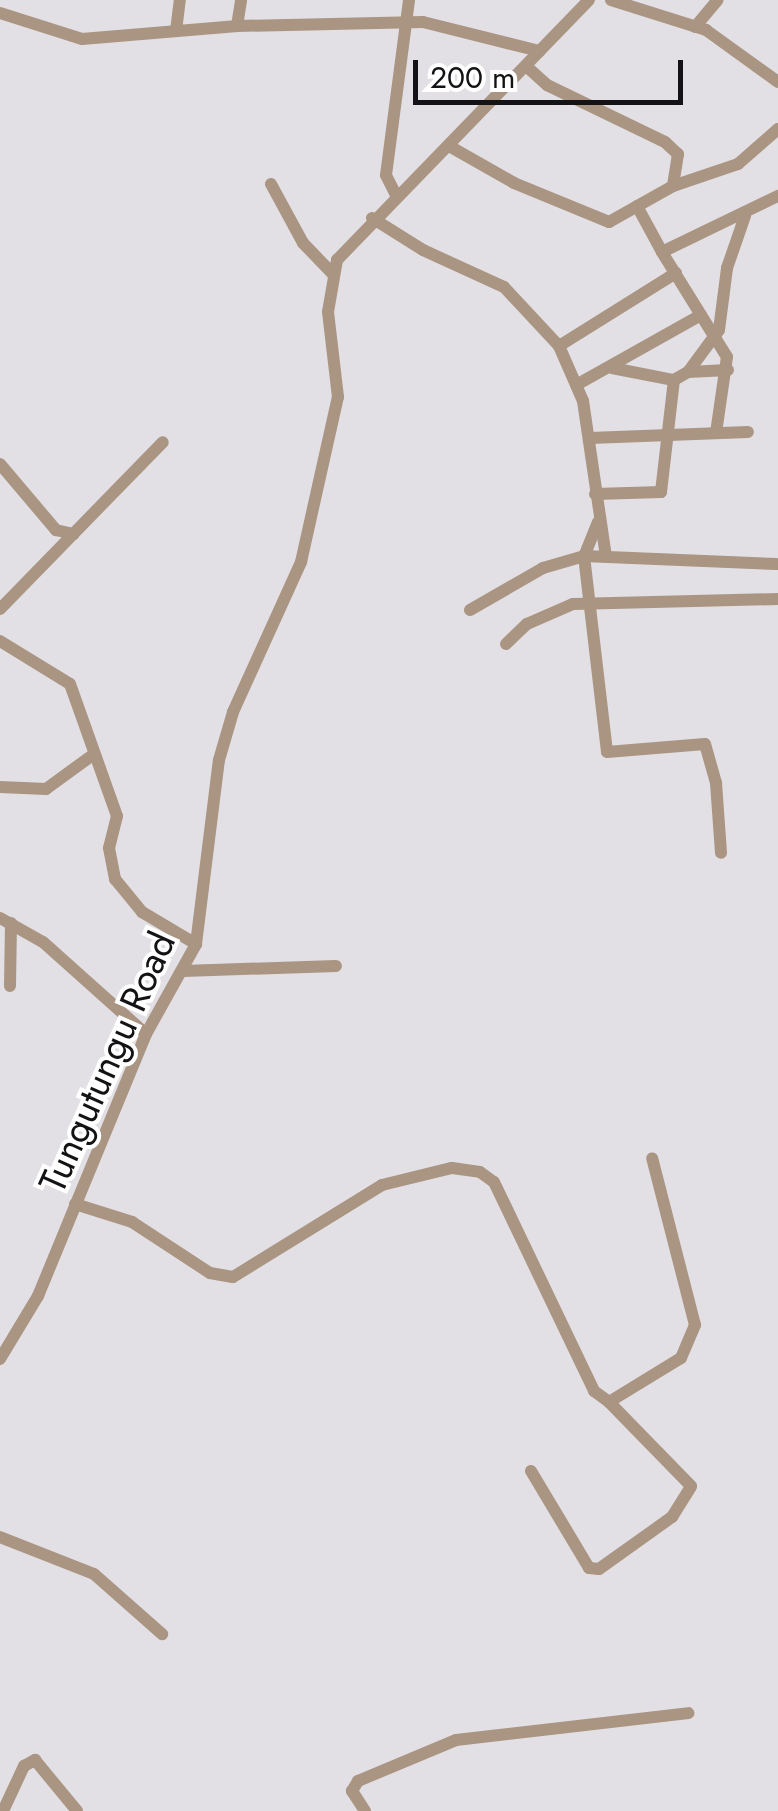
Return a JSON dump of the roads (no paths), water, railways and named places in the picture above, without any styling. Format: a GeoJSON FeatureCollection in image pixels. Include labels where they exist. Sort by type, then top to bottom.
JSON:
{"type":"FeatureCollection","features":[{"type":"Feature","properties":{"kind":"street"},"geometry":{"type":"LineString","coordinates":[[4,0],[0,13],[82,39],[237,26],[401,25],[448,27],[539,52]]}},
{"type":"Feature","properties":{"kind":"street"},"geometry":{"type":"LineString","coordinates":[[176,30],[180,0]]}},
{"type":"Feature","properties":{"kind":"street"},"geometry":{"type":"LineString","coordinates":[[237,26],[241,0]]}},
{"type":"Feature","properties":{"kind":"street"},"geometry":{"type":"LineString","coordinates":[[396,196],[386,175],[399,102],[401,25],[408,0]]}},
{"type":"Feature","properties":{"kind":"street"},"geometry":{"type":"LineString","coordinates":[[271,184],[304,243],[332,273],[372,218],[449,146],[589,0]]}},
{"type":"Feature","properties":{"kind":"street"},"geometry":{"type":"LineString","coordinates":[[611,0],[695,26],[778,82]]}},
{"type":"Feature","properties":{"kind":"street"},"geometry":{"type":"LineString","coordinates":[[695,26],[718,0]]}},
{"type":"Feature","properties":{"kind":"street"},"geometry":{"type":"LineString","coordinates":[[526,66],[547,85],[665,142],[678,154],[674,186]]}},
{"type":"Feature","properties":{"kind":"street"},"geometry":{"type":"LineString","coordinates":[[449,146],[601,221],[674,186],[738,164],[778,130]]}},
{"type":"Feature","properties":{"kind":"street"},"geometry":{"type":"LineString","coordinates":[[662,252],[746,216],[778,196]]}},
{"type":"Feature","properties":{"kind":"street"},"geometry":{"type":"LineString","coordinates":[[637,206],[716,339],[728,370],[716,433]]}},
{"type":"Feature","properties":{"kind":"street"},"geometry":{"type":"LineString","coordinates":[[612,368],[674,380],[688,372],[716,339],[727,268],[746,216]]}},
{"type":"Feature","properties":{"kind":"street"},"geometry":{"type":"LineString","coordinates":[[372,218],[423,250],[504,286],[559,346],[578,384],[590,438],[598,522],[606,556]]}},
{"type":"Feature","properties":{"kind":"street"},"geometry":{"type":"LineString","coordinates":[[559,346],[676,272]]}},
{"type":"Feature","properties":{"kind":"street","name":"Tungutungu Road"},"geometry":{"type":"LineString","coordinates":[[0,1359],[38,1296],[146,1034],[196,944],[219,760],[233,712],[301,562],[338,396],[328,330],[332,273]]}},
{"type":"Feature","properties":{"kind":"street"},"geometry":{"type":"LineString","coordinates":[[578,384],[701,314]]}},
{"type":"Feature","properties":{"kind":"street"},"geometry":{"type":"LineString","coordinates":[[688,372],[728,370]]}},
{"type":"Feature","properties":{"kind":"street"},"geometry":{"type":"LineString","coordinates":[[596,494],[661,492],[664,435],[674,380]]}},
{"type":"Feature","properties":{"kind":"street"},"geometry":{"type":"LineString","coordinates":[[590,438],[748,432]]}},
{"type":"Feature","properties":{"kind":"street"},"geometry":{"type":"LineString","coordinates":[[0,609],[163,442]]}},
{"type":"Feature","properties":{"kind":"street"},"geometry":{"type":"LineString","coordinates":[[0,464],[48,522],[74,534]]}},
{"type":"Feature","properties":{"kind":"street"},"geometry":{"type":"LineString","coordinates":[[598,522],[584,556],[607,752],[705,744],[716,784],[720,853]]}},
{"type":"Feature","properties":{"kind":"street"},"geometry":{"type":"LineString","coordinates":[[470,610],[544,568],[584,556],[778,564]]}},
{"type":"Feature","properties":{"kind":"street"},"geometry":{"type":"LineString","coordinates":[[506,644],[560,607],[590,601],[668,605],[778,598]]}},
{"type":"Feature","properties":{"kind":"street"},"geometry":{"type":"LineString","coordinates":[[0,641],[70,684],[118,816],[109,848],[121,890],[142,912],[196,944]]}},
{"type":"Feature","properties":{"kind":"street"},"geometry":{"type":"LineString","coordinates":[[0,786],[46,789],[94,754]]}},
{"type":"Feature","properties":{"kind":"street"},"geometry":{"type":"LineString","coordinates":[[6,920],[10,986]]}},
{"type":"Feature","properties":{"kind":"street"},"geometry":{"type":"LineString","coordinates":[[6,920],[43,942],[146,1034]]}},
{"type":"Feature","properties":{"kind":"street"},"geometry":{"type":"LineString","coordinates":[[183,971],[336,966]]}},
{"type":"Feature","properties":{"kind":"street"},"geometry":{"type":"LineString","coordinates":[[609,1402],[681,1358],[695,1325],[652,1158]]}},
{"type":"Feature","properties":{"kind":"street"},"geometry":{"type":"LineString","coordinates":[[75,1204],[132,1222],[210,1273],[233,1278],[382,1185],[452,1168],[480,1172],[494,1182],[594,1391],[691,1486],[672,1518],[599,1569],[589,1568],[531,1471]]}},
{"type":"Feature","properties":{"kind":"street"},"geometry":{"type":"LineString","coordinates":[[0,1537],[94,1574],[162,1634]]}},
{"type":"Feature","properties":{"kind":"street"},"geometry":{"type":"LineString","coordinates":[[365,1811],[352,1790],[358,1781],[456,1740],[688,1713]]}},
{"type":"Feature","properties":{"kind":"street"},"geometry":{"type":"LineString","coordinates":[[3,1811],[24,1766],[35,1760],[77,1811]]}}]}
